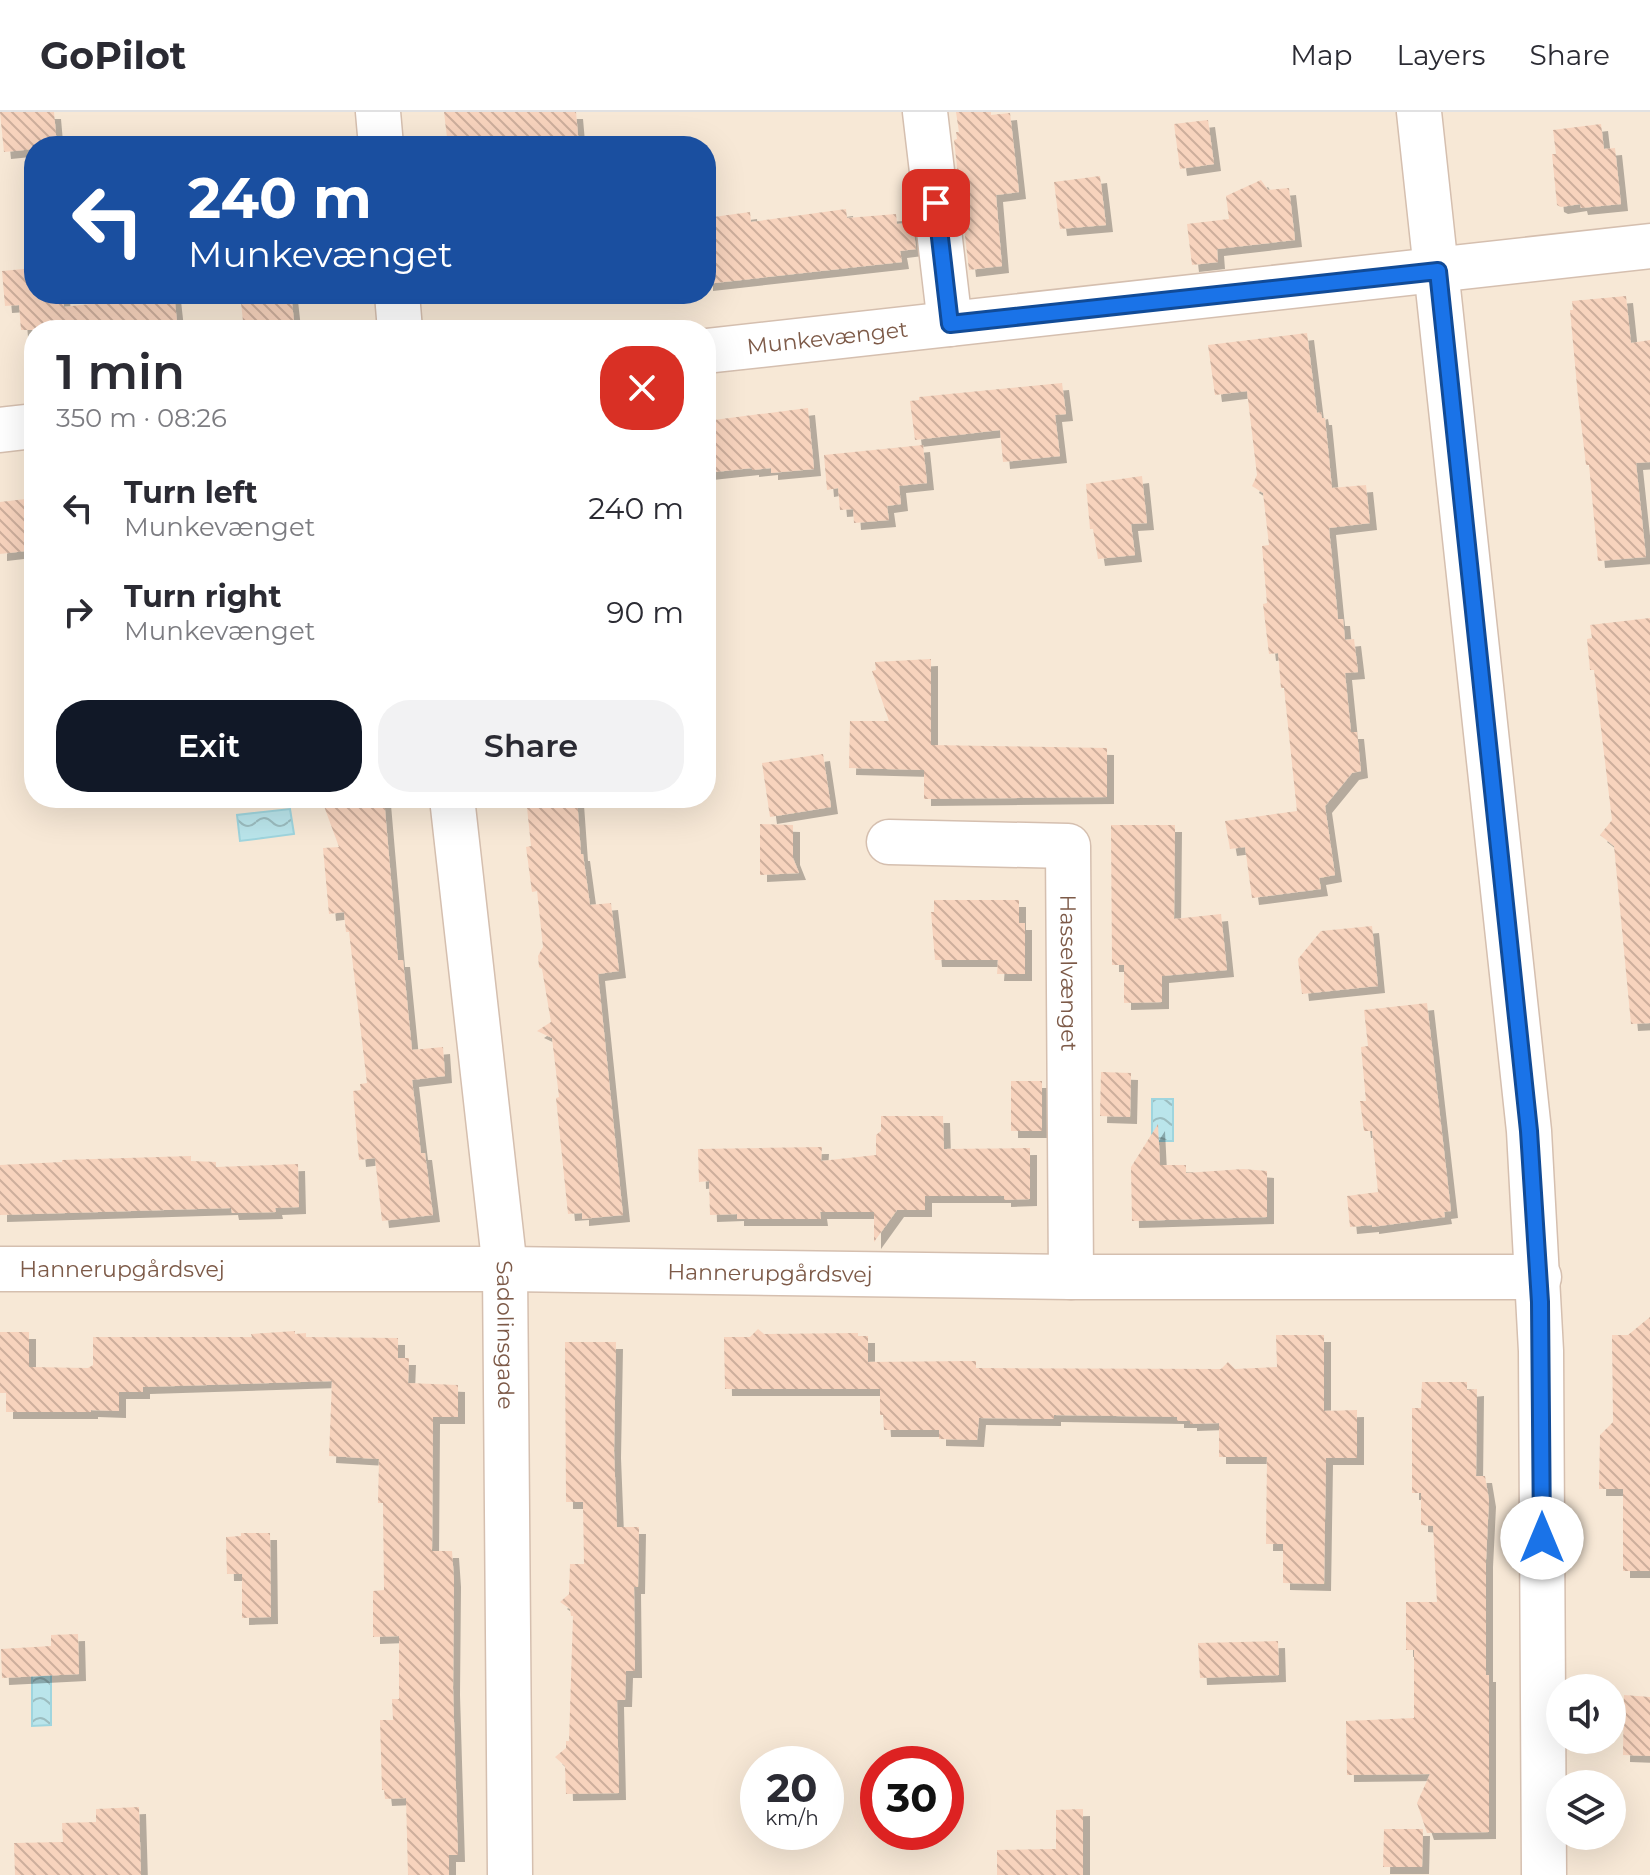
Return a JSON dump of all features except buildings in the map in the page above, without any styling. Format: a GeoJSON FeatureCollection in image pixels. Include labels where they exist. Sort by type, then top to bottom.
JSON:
{"type":"FeatureCollection","features":[{"type":"Feature","properties":{"kind":"street"},"geometry":{"type":"LineString","coordinates":[[378,112],[380,136]]}},
{"type":"Feature","properties":{"kind":"street"},"geometry":{"type":"LineString","coordinates":[[925,112],[950,324]]}},
{"type":"Feature","properties":{"kind":"street"},"geometry":{"type":"LineString","coordinates":[[1419,112],[1525,1083],[1539,1277],[1544,1875]]}},
{"type":"Feature","properties":{"kind":"street","name":"Munkevænget"},"geometry":{"type":"LineString","coordinates":[[716,350],[1650,246]]}},
{"type":"Feature","properties":{"kind":"street"},"geometry":{"type":"LineString","coordinates":[[0,430],[24,427]]}},
{"type":"Feature","properties":{"kind":"street","name":"Sadolinsgade"},"geometry":{"type":"LineString","coordinates":[[453,808],[505,1269],[510,1875]]}},
{"type":"Feature","properties":{"kind":"street","name":"Hasselvænget"},"geometry":{"type":"LineString","coordinates":[[889,842],[1068,846],[1071,1277]]}},
{"type":"Feature","properties":{"kind":"street","name":"Hannerupgårdsvej"},"geometry":{"type":"LineString","coordinates":[[0,1269],[505,1269],[1071,1277],[1539,1277]]}},
{"type":"Feature","properties":{"kind":"shaded area"},"geometry":{"type":"Polygon","coordinates":[[[0,112],[1650,112],[1650,1875],[0,1875],[0,112]]]}},
{"type":"Feature","properties":{"kind":"water"},"geometry":{"type":"Polygon","coordinates":[[[290,809],[294,834],[240,841],[237,815],[290,809]]]}},
{"type":"Feature","properties":{"kind":"water"},"geometry":{"type":"Polygon","coordinates":[[[1152,1099],[1173,1099],[1173,1141],[1152,1141],[1152,1099]]]}},
{"type":"Feature","properties":{"kind":"water"},"geometry":{"type":"Polygon","coordinates":[[[32,1669],[51,1669],[51,1725],[32,1726],[32,1669]]]}},
{"type":"Feature","properties":{"kind":"route"},"geometry":{"type":"LineString","coordinates":[[936,203],[950,324],[1438,271],[1529,1131],[1540,1302],[1542,1538]]}}]}
